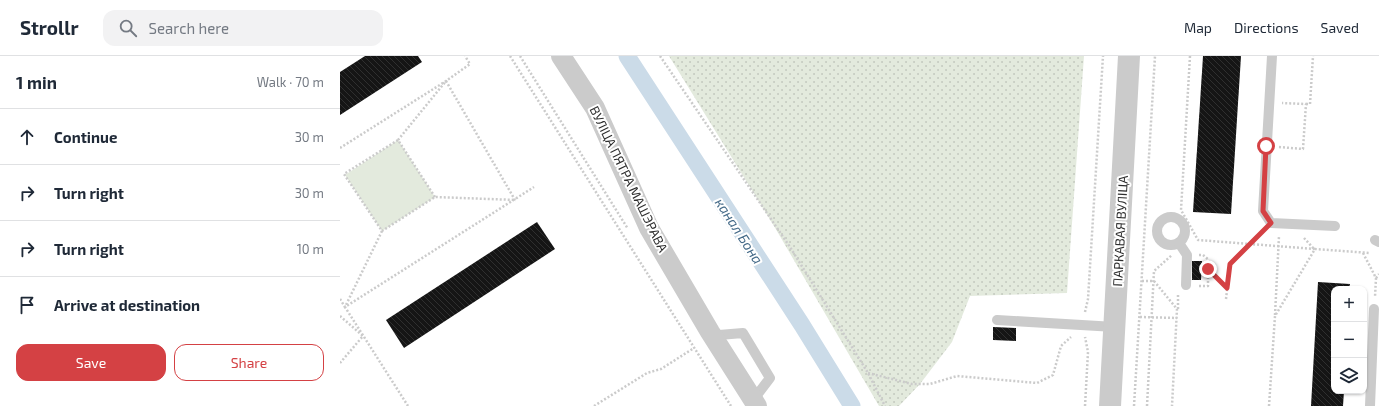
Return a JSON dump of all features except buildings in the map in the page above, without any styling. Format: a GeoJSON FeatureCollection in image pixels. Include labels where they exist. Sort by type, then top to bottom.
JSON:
{"type":"FeatureCollection","features":[{"type":"Feature","properties":{"kind":"street","name":"ВУЛІЦА ПЯТРА МАШЭРАВА"},"geometry":{"type":"LineString","coordinates":[[561,56],[595,108],[649,228],[710,332],[757,406]]}},
{"type":"Feature","properties":{"kind":"street","name":"ПАРКАВАЯ ВУЛІЦА"},"geometry":{"type":"LineString","coordinates":[[1110,406],[1130,56]]}},
{"type":"Feature","properties":{"kind":"lane"},"geometry":{"type":"LineString","coordinates":[[1272,56],[1263,211],[1276,223],[1335,226]]}},
{"type":"Feature","properties":{"kind":"lane"},"geometry":{"type":"LineString","coordinates":[[1172,213],[1185,227],[1185,236],[1179,243],[1170,245],[1166,244],[1157,233],[1162,220],[1172,213]]}},
{"type":"Feature","properties":{"kind":"lane"},"geometry":{"type":"LineString","coordinates":[[1179,243],[1187,255],[1186,285]]}},
{"type":"Feature","properties":{"kind":"lane"},"geometry":{"type":"LineString","coordinates":[[1370,406],[1376,346],[1374,309]]}},
{"type":"Feature","properties":{"kind":"lane"},"geometry":{"type":"LineString","coordinates":[[997,320],[1115,327]]}},
{"type":"Feature","properties":{"kind":"lane"},"geometry":{"type":"LineString","coordinates":[[710,332],[719,335],[743,333],[770,378],[757,395],[757,406]]}},
{"type":"Feature","properties":{"kind":"path"},"geometry":{"type":"LineString","coordinates":[[340,148],[446,81],[470,64],[465,56]]}},
{"type":"Feature","properties":{"kind":"path"},"geometry":{"type":"LineString","coordinates":[[510,56],[731,406]]}},
{"type":"Feature","properties":{"kind":"path"},"geometry":{"type":"LineString","coordinates":[[660,56],[790,247],[868,373],[885,406]]}},
{"type":"Feature","properties":{"kind":"path"},"geometry":{"type":"LineString","coordinates":[[1085,406],[1088,352],[1085,342],[1085,326],[1102,56]]}},
{"type":"Feature","properties":{"kind":"path"},"geometry":{"type":"LineString","coordinates":[[1134,406],[1155,56]]}},
{"type":"Feature","properties":{"kind":"path"},"geometry":{"type":"LineString","coordinates":[[1190,56],[1181,210],[1198,240]]}},
{"type":"Feature","properties":{"kind":"path"},"geometry":{"type":"LineString","coordinates":[[1269,102],[1310,104],[1313,56]]}},
{"type":"Feature","properties":{"kind":"path"},"geometry":{"type":"LineString","coordinates":[[340,175],[344,174],[398,140],[446,81]]}},
{"type":"Feature","properties":{"kind":"path"},"geometry":{"type":"LineString","coordinates":[[446,81],[516,200]]}},
{"type":"Feature","properties":{"kind":"path"},"geometry":{"type":"LineString","coordinates":[[1266,146],[1303,148],[1306,104]]}},
{"type":"Feature","properties":{"kind":"path"},"geometry":{"type":"LineString","coordinates":[[398,140],[435,197]]}},
{"type":"Feature","properties":{"kind":"path"},"geometry":{"type":"LineString","coordinates":[[344,174],[382,232]]}},
{"type":"Feature","properties":{"kind":"path"},"geometry":{"type":"LineString","coordinates":[[345,307],[534,188]]}},
{"type":"Feature","properties":{"kind":"path"},"geometry":{"type":"LineString","coordinates":[[345,307],[382,232],[435,197],[516,200]]}},
{"type":"Feature","properties":{"kind":"path"},"geometry":{"type":"LineString","coordinates":[[1226,299],[1230,264],[1276,223]]}},
{"type":"Feature","properties":{"kind":"path"},"geometry":{"type":"LineString","coordinates":[[1269,406],[1279,246],[1276,223]]}},
{"type":"Feature","properties":{"kind":"path"},"geometry":{"type":"LineString","coordinates":[[1198,240],[1374,253]]}},
{"type":"Feature","properties":{"kind":"path"},"geometry":{"type":"LineString","coordinates":[[1187,255],[1198,240]]}},
{"type":"Feature","properties":{"kind":"path"},"geometry":{"type":"LineString","coordinates":[[1275,316],[1315,249]]}},
{"type":"Feature","properties":{"kind":"path"},"geometry":{"type":"LineString","coordinates":[[1363,253],[1376,278],[1374,309]]}},
{"type":"Feature","properties":{"kind":"path"},"geometry":{"type":"LineString","coordinates":[[1147,406],[1154,271],[1172,255],[1203,255],[1208,260],[1208,269],[1227,288]]}},
{"type":"Feature","properties":{"kind":"path"},"geometry":{"type":"LineString","coordinates":[[1376,278],[1379,274]]}},
{"type":"Feature","properties":{"kind":"path"},"geometry":{"type":"LineString","coordinates":[[1142,281],[1154,281],[1178,309],[1172,406]]}},
{"type":"Feature","properties":{"kind":"path"},"geometry":{"type":"LineString","coordinates":[[340,299],[408,406]]}},
{"type":"Feature","properties":{"kind":"path"},"geometry":{"type":"LineString","coordinates":[[340,316],[363,336]]}},
{"type":"Feature","properties":{"kind":"path"},"geometry":{"type":"LineString","coordinates":[[1140,317],[1177,318]]}},
{"type":"Feature","properties":{"kind":"path"},"geometry":{"type":"LineString","coordinates":[[868,373],[912,384],[930,384],[957,376],[1037,383],[1053,375],[1061,346],[1073,335]]}},
{"type":"Feature","properties":{"kind":"path"},"geometry":{"type":"LineString","coordinates":[[340,363],[363,336]]}},
{"type":"Feature","properties":{"kind":"path"},"geometry":{"type":"LineString","coordinates":[[1079,338],[1085,342]]}},
{"type":"Feature","properties":{"kind":"path"},"geometry":{"type":"LineString","coordinates":[[594,406],[647,373],[661,369],[694,348]]}},
{"type":"Feature","properties":{"kind":"shaded area"},"geometry":{"type":"Polygon","coordinates":[[[669,56],[1084,56],[1067,293],[970,296],[952,342],[920,384],[899,406],[879,406],[774,226],[669,56]]]}},
{"type":"Feature","properties":{"kind":"shaded area"},"geometry":{"type":"Polygon","coordinates":[[[398,140],[435,197],[382,231],[345,175],[398,140]]]}},
{"type":"Feature","properties":{"kind":"waterway","name":"канал Бона"},"geometry":{"type":"LineString","coordinates":[[627,56],[802,325],[852,406]]}},
{"type":"Feature","properties":{"kind":"route"},"geometry":{"type":"LineString","coordinates":[[1208,269],[1227,288],[1230,264],[1271,223],[1263,211],[1266,146]]}}]}
